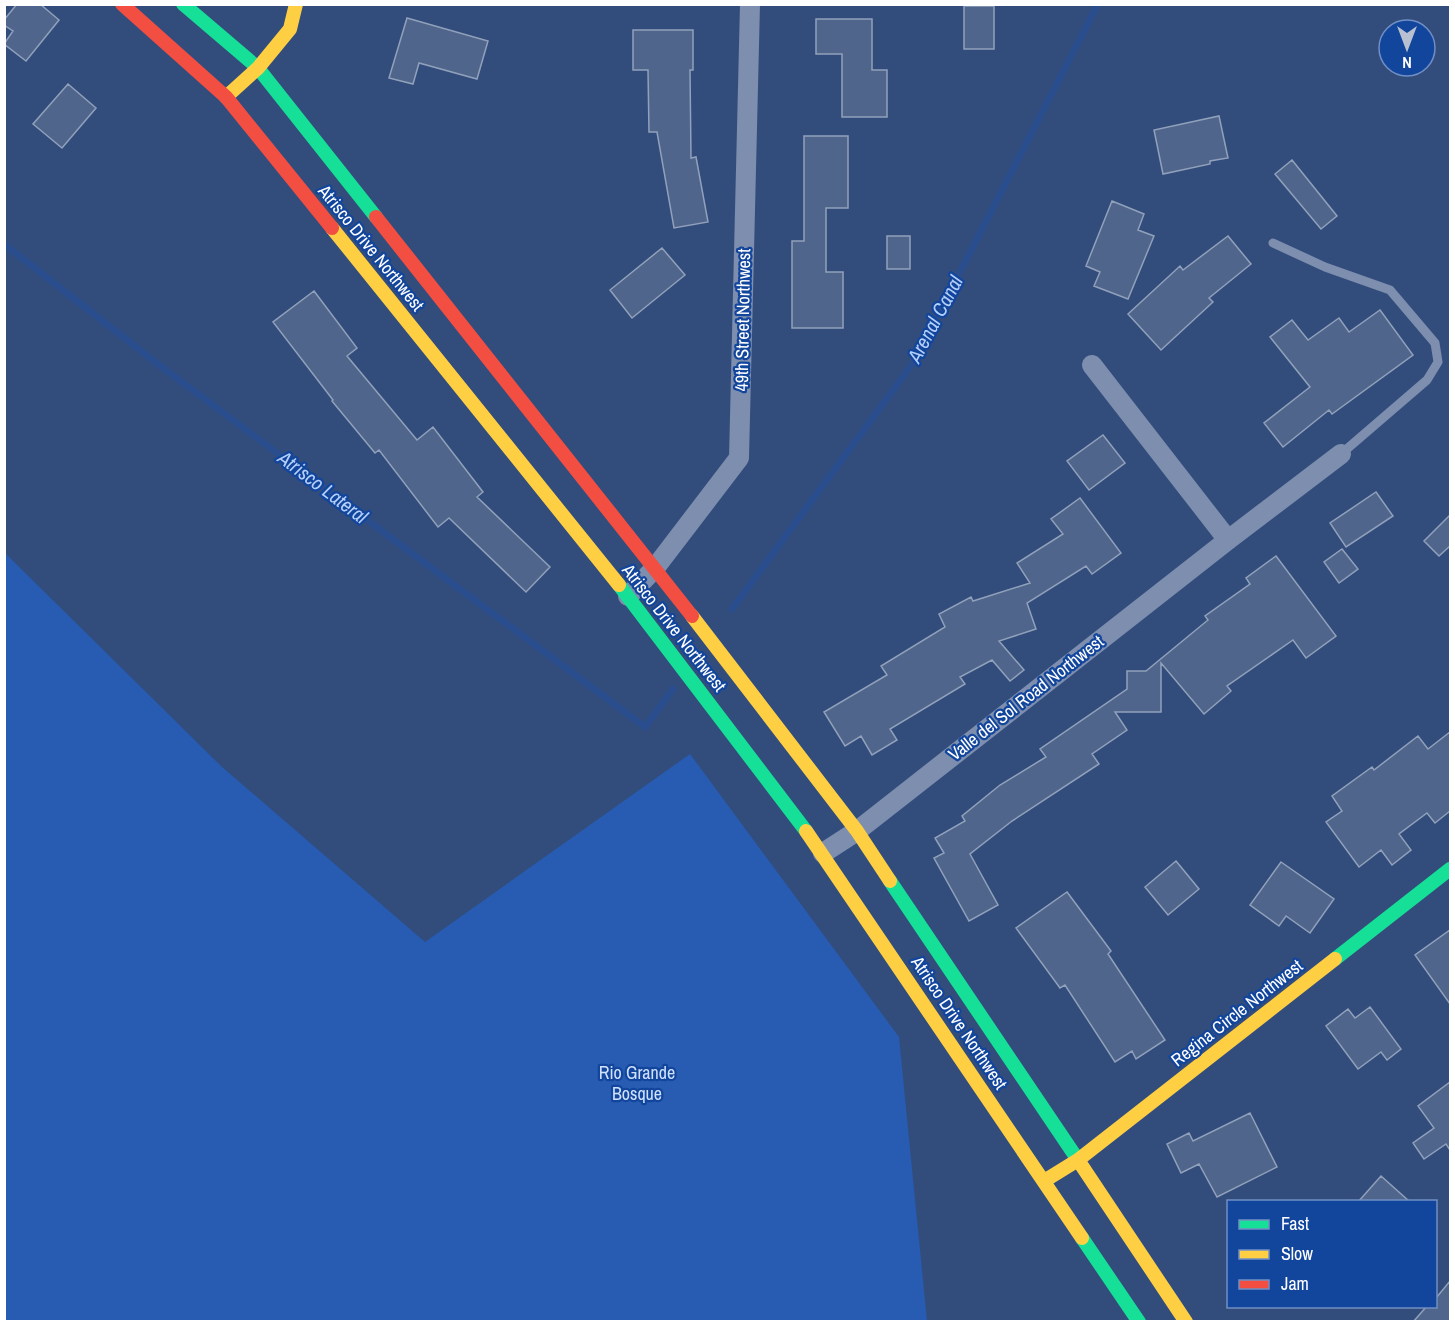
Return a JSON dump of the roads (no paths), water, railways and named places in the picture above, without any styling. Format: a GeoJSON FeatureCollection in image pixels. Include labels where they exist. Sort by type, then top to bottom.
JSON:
{"type":"FeatureCollection","features":[{"type":"Feature","properties":{"kind":"main road","name":"Atrisco Drive Northwest"},"geometry":{"type":"LineString","coordinates":[[122,4],[226,97],[628,596],[823,853],[1139,1322]]}},
{"type":"Feature","properties":{"kind":"main road","name":"Atrisco Drive Northwest"},"geometry":{"type":"LineString","coordinates":[[183,4],[258,68],[655,568],[856,831],[1186,1322]]}},
{"type":"Feature","properties":{"kind":"main road"},"geometry":{"type":"LineString","coordinates":[[226,97],[258,68],[290,29],[296,4]]}},
{"type":"Feature","properties":{"kind":"main road","name":"Regina Circle Northwest"},"geometry":{"type":"LineString","coordinates":[[1044,1181],[1078,1160],[1450,869]]}},
{"type":"Feature","properties":{"kind":"street","name":"49th Street Northwest"},"geometry":{"type":"LineString","coordinates":[[628,596],[655,568],[740,458],[750,4]]}},
{"type":"Feature","properties":{"kind":"street"},"geometry":{"type":"LineString","coordinates":[[1092,365],[1227,540]]}},
{"type":"Feature","properties":{"kind":"street","name":"Valle del Sol Road Northwest"},"geometry":{"type":"LineString","coordinates":[[823,853],[856,831],[1227,540],[1341,454]]}},
{"type":"Feature","properties":{"kind":"lane"},"geometry":{"type":"LineString","coordinates":[[1273,243],[1325,267],[1390,290],[1435,344],[1438,362],[1427,380],[1341,454]]}},
{"type":"Feature","properties":{"kind":"waterway","name":"Arenal Canal"},"geometry":{"type":"LineString","coordinates":[[732,609],[913,363],[1098,4]]}},
{"type":"Feature","properties":{"kind":"waterway","name":"Atrisco Lateral"},"geometry":{"type":"LineString","coordinates":[[4,244],[159,365],[645,727],[673,689]]}},
{"type":"Feature","properties":{"kind":"park label","name":"Rio Grande Bosque"},"geometry":{"type":"Point","coordinates":[637,1083]}}]}
